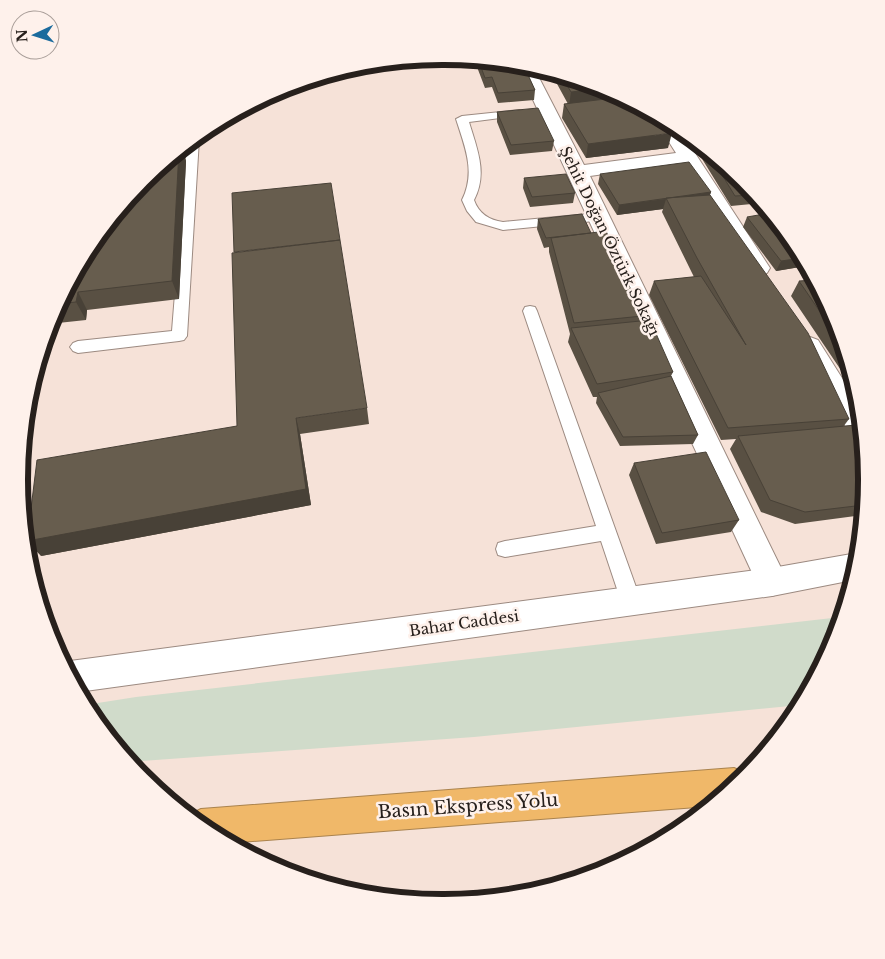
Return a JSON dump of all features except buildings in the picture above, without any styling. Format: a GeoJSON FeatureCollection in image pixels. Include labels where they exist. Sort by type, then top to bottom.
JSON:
{"type":"FeatureCollection","features":[{"type":"Feature","properties":{"kind":"highway","name":"Basın Ekspress Yolu"},"geometry":{"type":"LineString","coordinates":[[214,826],[721,787]]}},
{"type":"Feature","properties":{"kind":"street","name":"Şehit Doğan Öztürk Sokağı"},"geometry":{"type":"LineString","coordinates":[[527,73],[538,112],[578,172],[772,582]]}},
{"type":"Feature","properties":{"kind":"street"},"geometry":{"type":"LineString","coordinates":[[673,134],[773,288]]}},
{"type":"Feature","properties":{"kind":"street"},"geometry":{"type":"LineString","coordinates":[[578,172],[687,157]]}},
{"type":"Feature","properties":{"kind":"street"},"geometry":{"type":"LineString","coordinates":[[799,330],[853,417]]}},
{"type":"Feature","properties":{"kind":"street","name":"Bahar Caddesi"},"geometry":{"type":"LineString","coordinates":[[77,676],[772,582],[848,568]]}},
{"type":"Feature","properties":{"kind":"lane"},"geometry":{"type":"LineString","coordinates":[[538,112],[462,119],[477,168],[476,185],[468,200],[473,213],[488,224],[503,226],[599,217]]}},
{"type":"Feature","properties":{"kind":"lane"},"geometry":{"type":"LineString","coordinates":[[78,347],[179,336],[192,148]]}},
{"type":"Feature","properties":{"kind":"lane"},"geometry":{"type":"LineString","coordinates":[[530,311],[631,600]]}},
{"type":"Feature","properties":{"kind":"lane"},"geometry":{"type":"LineString","coordinates":[[505,549],[607,532]]}},
{"type":"Feature","properties":{"kind":"green space"},"geometry":{"type":"Polygon","coordinates":[[[833,618],[815,663],[790,706],[474,737],[138,761],[113,732],[93,704],[136,697],[833,618]]]}}]}
